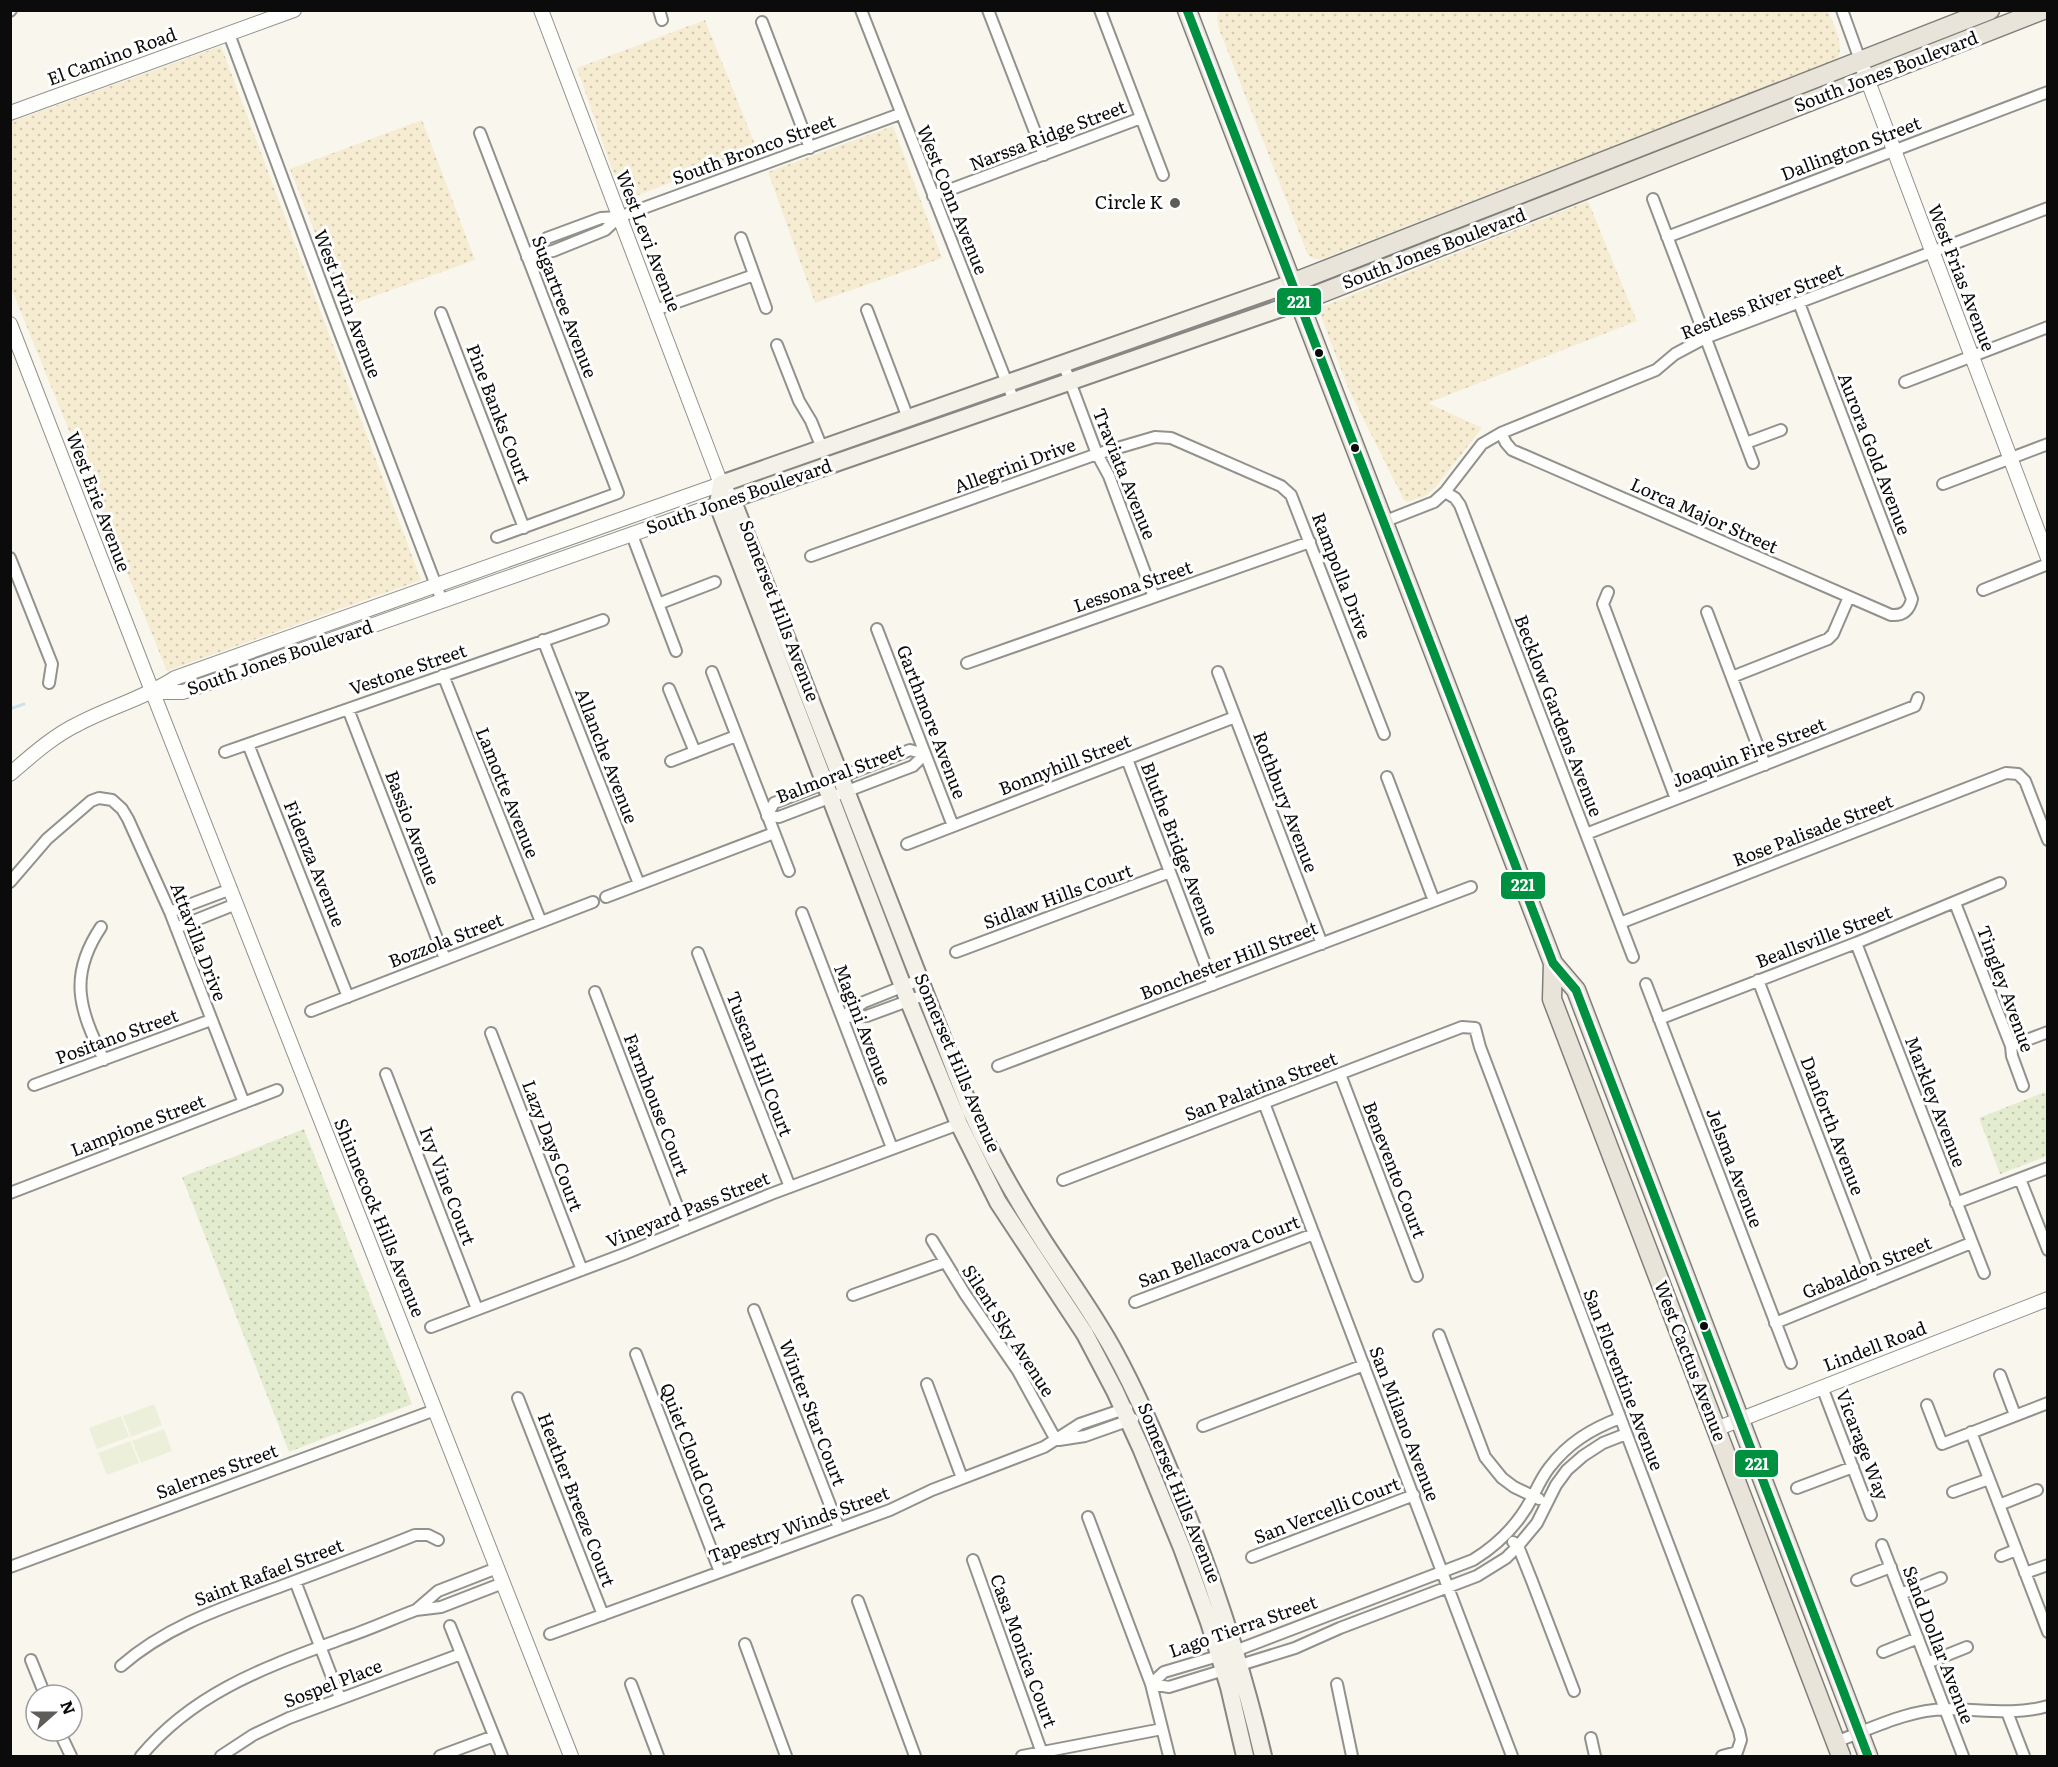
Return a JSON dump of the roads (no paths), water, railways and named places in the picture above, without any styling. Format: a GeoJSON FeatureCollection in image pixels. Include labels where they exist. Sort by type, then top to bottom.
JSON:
{"type":"FeatureCollection","features":[{"type":"Feature","properties":{"kind":"main road","name":"West Cactus Avenue"},"geometry":{"type":"LineString","coordinates":[[1187,10],[1552,963],[1576,990],[1868,1756]]}},
{"type":"Feature","properties":{"kind":"main road","name":"South Jones Boulevard"},"geometry":{"type":"LineString","coordinates":[[721,484],[1292,283],[1990,10]]}},
{"type":"Feature","properties":{"kind":"main road","name":"South Jones Boulevard"},"geometry":{"type":"LineString","coordinates":[[725,502],[1299,302],[2043,10]]}},
{"type":"Feature","properties":{"kind":"main road","name":"Somerset Hills Avenue"},"geometry":{"type":"LineString","coordinates":[[721,484],[725,502],[835,787],[922,987],[951,1063],[987,1146],[1015,1196],[1093,1313],[1144,1409],[1190,1523],[1229,1660],[1245,1756]]}},
{"type":"Feature","properties":{"kind":"main road","name":"Somerset Hills Avenue"},"geometry":{"type":"LineString","coordinates":[[835,787],[905,994],[959,1124],[998,1202],[1085,1334],[1126,1415],[1229,1660],[1263,1756]]}},
{"type":"Feature","properties":{"kind":"main road","name":"West Cactus Avenue"},"geometry":{"type":"LineString","coordinates":[[1552,963],[1552,999],[1838,1749]]}},
{"type":"Feature","properties":{"kind":"street","name":"El Camino Road"},"geometry":{"type":"LineString","coordinates":[[10,113],[294,10]]}},
{"type":"Feature","properties":{"kind":"street","name":"West Levi Avenue"},"geometry":{"type":"LineString","coordinates":[[542,10],[721,484]]}},
{"type":"Feature","properties":{"kind":"street","name":"West Conn Avenue"},"geometry":{"type":"LineString","coordinates":[[861,10],[1014,401]]}},
{"type":"Feature","properties":{"kind":"street"},"geometry":{"type":"LineString","coordinates":[[988,10],[1044,155]]}},
{"type":"Feature","properties":{"kind":"street"},"geometry":{"type":"LineString","coordinates":[[1100,10],[1163,175]]}},
{"type":"Feature","properties":{"kind":"street","name":"West Frias Avenue"},"geometry":{"type":"LineString","coordinates":[[1842,10],[1893,151],[2048,558]]}},
{"type":"Feature","properties":{"kind":"street"},"geometry":{"type":"LineString","coordinates":[[762,22],[810,148]]}},
{"type":"Feature","properties":{"kind":"street","name":"West Irvin Avenue"},"geometry":{"type":"LineString","coordinates":[[230,34],[442,601]]}},
{"type":"Feature","properties":{"kind":"street","name":"Dallington Street"},"geometry":{"type":"LineString","coordinates":[[1667,237],[2048,92]]}},
{"type":"Feature","properties":{"kind":"street","name":"South Bronco Street"},"geometry":{"type":"LineString","coordinates":[[526,257],[547,238],[601,218],[619,217],[900,114]]}},
{"type":"Feature","properties":{"kind":"street","name":"Narssa Ridge Street"},"geometry":{"type":"LineString","coordinates":[[933,196],[1141,118]]}},
{"type":"Feature","properties":{"kind":"street","name":"Sugartree Avenue"},"geometry":{"type":"LineString","coordinates":[[480,133],[618,493],[524,528]]}},
{"type":"Feature","properties":{"kind":"street"},"geometry":{"type":"LineString","coordinates":[[1653,199],[1753,463]]}},
{"type":"Feature","properties":{"kind":"street","name":"Restless River Street"},"geometry":{"type":"LineString","coordinates":[[1383,522],[1434,502],[1445,492],[1482,444],[1502,433],[1656,370],[1675,354],[1706,338],[2048,208]]}},
{"type":"Feature","properties":{"kind":"street"},"geometry":{"type":"LineString","coordinates":[[741,238],[766,308]]}},
{"type":"Feature","properties":{"kind":"street"},"geometry":{"type":"LineString","coordinates":[[655,310],[754,275]]}},
{"type":"Feature","properties":{"kind":"street","name":"Aurora Gold Avenue"},"geometry":{"type":"LineString","coordinates":[[1799,303],[1912,599],[1910,608],[1903,614]]}},
{"type":"Feature","properties":{"kind":"street"},"geometry":{"type":"LineString","coordinates":[[867,310],[909,418]]}},
{"type":"Feature","properties":{"kind":"street","name":"Pine Banks Court"},"geometry":{"type":"LineString","coordinates":[[441,313],[524,528]]}},
{"type":"Feature","properties":{"kind":"street","name":"West Erie Avenue"},"geometry":{"type":"LineString","coordinates":[[10,324],[153,692]]}},
{"type":"Feature","properties":{"kind":"street"},"geometry":{"type":"LineString","coordinates":[[1905,382],[2048,327]]}},
{"type":"Feature","properties":{"kind":"street"},"geometry":{"type":"LineString","coordinates":[[777,345],[799,401],[822,448]]}},
{"type":"Feature","properties":{"kind":"street","name":"Traviata Avenue"},"geometry":{"type":"LineString","coordinates":[[1063,363],[1097,454],[1109,476],[1154,597]]}},
{"type":"Feature","properties":{"kind":"street"},"geometry":{"type":"LineString","coordinates":[[1746,443],[1781,430]]}},
{"type":"Feature","properties":{"kind":"street","name":"Lorca Major Street"},"geometry":{"type":"LineString","coordinates":[[1502,433],[1512,450],[1891,615],[1903,614]]}},
{"type":"Feature","properties":{"kind":"street","name":"Allegrini Drive"},"geometry":{"type":"LineString","coordinates":[[811,556],[1097,454],[1161,436],[1231,463]]}},
{"type":"Feature","properties":{"kind":"street"},"geometry":{"type":"LineString","coordinates":[[1942,484],[2048,444]]}},
{"type":"Feature","properties":{"kind":"street","name":"Rampolla Drive"},"geometry":{"type":"LineString","coordinates":[[1231,463],[1281,486],[1294,502],[1384,734]]}},
{"type":"Feature","properties":{"kind":"street","name":"South Jones Boulevard"},"geometry":{"type":"LineString","coordinates":[[153,692],[175,678],[721,484]]}},
{"type":"Feature","properties":{"kind":"street","name":"Becklow Gardens Avenue"},"geometry":{"type":"LineString","coordinates":[[1445,492],[1455,498],[1460,505],[1633,957]]}},
{"type":"Feature","properties":{"kind":"street","name":"South Jones Boulevard"},"geometry":{"type":"LineString","coordinates":[[153,692],[183,692],[725,502]]}},
{"type":"Feature","properties":{"kind":"street"},"geometry":{"type":"LineString","coordinates":[[497,537],[524,528]]}},
{"type":"Feature","properties":{"kind":"street"},"geometry":{"type":"LineString","coordinates":[[632,535],[676,651]]}},
{"type":"Feature","properties":{"kind":"street","name":"Lessona Street"},"geometry":{"type":"LineString","coordinates":[[967,663],[1310,542]]}},
{"type":"Feature","properties":{"kind":"street"},"geometry":{"type":"LineString","coordinates":[[10,558],[52,664],[49,682]]}},
{"type":"Feature","properties":{"kind":"street"},"geometry":{"type":"LineString","coordinates":[[1983,590],[2048,564]]}},
{"type":"Feature","properties":{"kind":"street"},"geometry":{"type":"LineString","coordinates":[[658,604],[715,582]]}},
{"type":"Feature","properties":{"kind":"street"},"geometry":{"type":"LineString","coordinates":[[1608,592],[1603,604],[1676,799]]}},
{"type":"Feature","properties":{"kind":"street"},"geometry":{"type":"LineString","coordinates":[[1732,677],[1828,639],[1833,634],[1849,597]]}},
{"type":"Feature","properties":{"kind":"street"},"geometry":{"type":"LineString","coordinates":[[1707,612],[1765,765]]}},
{"type":"Feature","properties":{"kind":"street","name":"Vestone Street"},"geometry":{"type":"LineString","coordinates":[[225,752],[603,620]]}},
{"type":"Feature","properties":{"kind":"street","name":"Garthmore Avenue"},"geometry":{"type":"LineString","coordinates":[[877,629],[953,826]]}},
{"type":"Feature","properties":{"kind":"street","name":"Allanche Avenue"},"geometry":{"type":"LineString","coordinates":[[543,640],[639,884]]}},
{"type":"Feature","properties":{"kind":"street"},"geometry":{"type":"LineString","coordinates":[[712,672],[789,871]]}},
{"type":"Feature","properties":{"kind":"street","name":"Rothbury Avenue"},"geometry":{"type":"LineString","coordinates":[[1218,672],[1322,944]]}},
{"type":"Feature","properties":{"kind":"street","name":"Lamotte Avenue"},"geometry":{"type":"LineString","coordinates":[[443,675],[541,922]]}},
{"type":"Feature","properties":{"kind":"street"},"geometry":{"type":"LineString","coordinates":[[669,689],[695,752]]}},
{"type":"Feature","properties":{"kind":"street"},"geometry":{"type":"LineString","coordinates":[[10,774],[34,753],[77,724],[153,692]]}},
{"type":"Feature","properties":{"kind":"street","name":"Shinnecock Hills Avenue"},"geometry":{"type":"LineString","coordinates":[[153,692],[571,1756]]}},
{"type":"Feature","properties":{"kind":"street","name":"Joaquin Fire Street"},"geometry":{"type":"LineString","coordinates":[[1586,834],[1916,706],[1918,698]]}},
{"type":"Feature","properties":{"kind":"street","name":"Bassio Avenue"},"geometry":{"type":"LineString","coordinates":[[348,709],[446,959]]}},
{"type":"Feature","properties":{"kind":"street","name":"Bonnyhill Street"},"geometry":{"type":"LineString","coordinates":[[906,844],[1235,717]]}},
{"type":"Feature","properties":{"kind":"street"},"geometry":{"type":"LineString","coordinates":[[671,761],[736,736]]}},
{"type":"Feature","properties":{"kind":"street","name":"Fidenza Avenue"},"geometry":{"type":"LineString","coordinates":[[248,744],[348,997]]}},
{"type":"Feature","properties":{"kind":"street","name":"Balmoral Street"},"geometry":{"type":"LineString","coordinates":[[767,816],[774,803],[835,787],[910,750],[925,754]]}},
{"type":"Feature","properties":{"kind":"street","name":"Bluthe Bridge Avenue"},"geometry":{"type":"LineString","coordinates":[[1127,759],[1213,985]]}},
{"type":"Feature","properties":{"kind":"street","name":"Rose Palisade Street"},"geometry":{"type":"LineString","coordinates":[[1620,923],[2006,773],[2018,774],[2025,781],[2044,818]]}},
{"type":"Feature","properties":{"kind":"street"},"geometry":{"type":"LineString","coordinates":[[1387,777],[1434,901]]}},
{"type":"Feature","properties":{"kind":"street","name":"Attavilla Drive"},"geometry":{"type":"LineString","coordinates":[[10,882],[46,838],[77,812],[99,798],[112,800],[122,809],[170,912],[244,1103]]}},
{"type":"Feature","properties":{"kind":"street"},"geometry":{"type":"LineString","coordinates":[[2044,818],[2048,840]]}},
{"type":"Feature","properties":{"kind":"street","name":"Balmoral Street"},"geometry":{"type":"LineString","coordinates":[[606,897],[774,833]]}},
{"type":"Feature","properties":{"kind":"street","name":"Sidlaw Hills Court"},"geometry":{"type":"LineString","coordinates":[[956,952],[1170,872]]}},
{"type":"Feature","properties":{"kind":"street","name":"Beallsville Street"},"geometry":{"type":"LineString","coordinates":[[1659,1019],[1856,943],[2000,883]]}},
{"type":"Feature","properties":{"kind":"street","name":"Bonchester Hill Street"},"geometry":{"type":"LineString","coordinates":[[998,1066],[1471,887]]}},
{"type":"Feature","properties":{"kind":"street"},"geometry":{"type":"LineString","coordinates":[[170,912],[231,889]]}},
{"type":"Feature","properties":{"kind":"street","name":"Bozzola Street"},"geometry":{"type":"LineString","coordinates":[[311,1011],[593,902]]}},
{"type":"Feature","properties":{"kind":"street","name":"Tingley Avenue"},"geometry":{"type":"LineString","coordinates":[[1954,903],[2011,1046],[2012,1056],[2023,1086]]}},
{"type":"Feature","properties":{"kind":"street"},"geometry":{"type":"LineString","coordinates":[[176,928],[236,904]]}},
{"type":"Feature","properties":{"kind":"street","name":"Magini Avenue"},"geometry":{"type":"LineString","coordinates":[[802,913],[892,1148]]}},
{"type":"Feature","properties":{"kind":"street"},"geometry":{"type":"LineString","coordinates":[[102,927],[87,951],[80,981],[86,1018],[104,1060]]}},
{"type":"Feature","properties":{"kind":"street","name":"Markley Avenue"},"geometry":{"type":"LineString","coordinates":[[1856,943],[1984,1273]]}},
{"type":"Feature","properties":{"kind":"street","name":"Tuscan Hill Court"},"geometry":{"type":"LineString","coordinates":[[698,953],[790,1187]]}},
{"type":"Feature","properties":{"kind":"street","name":"Danforth Avenue"},"geometry":{"type":"LineString","coordinates":[[1758,981],[1874,1283]]}},
{"type":"Feature","properties":{"kind":"street","name":"Jelsma Avenue"},"geometry":{"type":"LineString","coordinates":[[1646,984],[1791,1363]]}},
{"type":"Feature","properties":{"kind":"street"},"geometry":{"type":"LineString","coordinates":[[842,1017],[864,1002],[905,994],[922,987]]}},
{"type":"Feature","properties":{"kind":"street","name":"Farmhouse Court"},"geometry":{"type":"LineString","coordinates":[[595,992],[686,1229]]}},
{"type":"Feature","properties":{"kind":"street","name":"Positano Street"},"geometry":{"type":"LineString","coordinates":[[34,1085],[211,1020]]}},
{"type":"Feature","properties":{"kind":"street","name":"San Palatina Street"},"geometry":{"type":"LineString","coordinates":[[1063,1180],[1462,1027],[1471,1027]]}},
{"type":"Feature","properties":{"kind":"street","name":"San Florentine Avenue"},"geometry":{"type":"LineString","coordinates":[[1471,1027],[1475,1028],[1478,1034],[1480,1047],[1739,1731],[1741,1740],[1737,1752],[1722,1756]]}},
{"type":"Feature","properties":{"kind":"street"},"geometry":{"type":"LineString","coordinates":[[2011,1046],[2048,1032]]}},
{"type":"Feature","properties":{"kind":"street","name":"Lazy Days Court"},"geometry":{"type":"LineString","coordinates":[[491,1034],[582,1270]]}},
{"type":"Feature","properties":{"kind":"street","name":"Ivy Vine Court"},"geometry":{"type":"LineString","coordinates":[[386,1074],[477,1309]]}},
{"type":"Feature","properties":{"kind":"street","name":"Benevento Court"},"geometry":{"type":"LineString","coordinates":[[1340,1074],[1418,1276]]}},
{"type":"Feature","properties":{"kind":"street","name":"Lampione Street"},"geometry":{"type":"LineString","coordinates":[[10,1193],[277,1090]]}},
{"type":"Feature","properties":{"kind":"street","name":"San Milano Avenue"},"geometry":{"type":"LineString","coordinates":[[1264,1103],[1512,1756]]}},
{"type":"Feature","properties":{"kind":"street","name":"Vineyard Pass Street"},"geometry":{"type":"LineString","coordinates":[[431,1327],[790,1187],[959,1124]]}},
{"type":"Feature","properties":{"kind":"street"},"geometry":{"type":"LineString","coordinates":[[1956,1203],[2048,1168]]}},
{"type":"Feature","properties":{"kind":"street"},"geometry":{"type":"LineString","coordinates":[[2019,1179],[2048,1250]]}},
{"type":"Feature","properties":{"kind":"street","name":"San Bellacova Court"},"geometry":{"type":"LineString","coordinates":[[1135,1302],[1314,1234]]}},
{"type":"Feature","properties":{"kind":"street","name":"Silent Sky Avenue"},"geometry":{"type":"LineString","coordinates":[[932,1240],[1018,1371],[1056,1440]]}},
{"type":"Feature","properties":{"kind":"street","name":"Gabaldon Street"},"geometry":{"type":"LineString","coordinates":[[1776,1323],[1971,1243]]}},
{"type":"Feature","properties":{"kind":"street"},"geometry":{"type":"LineString","coordinates":[[853,1295],[945,1262]]}},
{"type":"Feature","properties":{"kind":"street","name":"Lindell Road"},"geometry":{"type":"LineString","coordinates":[[1716,1429],[2048,1299]]}},
{"type":"Feature","properties":{"kind":"street","name":"Winter Star Court"},"geometry":{"type":"LineString","coordinates":[[754,1310],[839,1528]]}},
{"type":"Feature","properties":{"kind":"street"},"geometry":{"type":"LineString","coordinates":[[1439,1335],[1485,1456],[1502,1478],[1514,1487],[1547,1503]]}},
{"type":"Feature","properties":{"kind":"street","name":"Quiet Cloud Court"},"geometry":{"type":"LineString","coordinates":[[636,1354],[720,1572]]}},
{"type":"Feature","properties":{"kind":"street"},"geometry":{"type":"LineString","coordinates":[[1203,1426],[1364,1365]]}},
{"type":"Feature","properties":{"kind":"street"},"geometry":{"type":"LineString","coordinates":[[2000,1375],[2015,1415]]}},
{"type":"Feature","properties":{"kind":"street"},"geometry":{"type":"LineString","coordinates":[[927,1384],[962,1478]]}},
{"type":"Feature","properties":{"kind":"street","name":"Vicarage Way"},"geometry":{"type":"LineString","coordinates":[[1822,1387],[1871,1515]]}},
{"type":"Feature","properties":{"kind":"street","name":"Heather Breeze Court"},"geometry":{"type":"LineString","coordinates":[[518,1398],[603,1615]]}},
{"type":"Feature","properties":{"kind":"street"},"geometry":{"type":"LineString","coordinates":[[1927,1405],[1942,1444],[2048,1402]]}},
{"type":"Feature","properties":{"kind":"street","name":"Tapestry Winds Street"},"geometry":{"type":"LineString","coordinates":[[550,1634],[890,1510],[962,1478],[1044,1447],[1080,1424],[1144,1409]]}},
{"type":"Feature","properties":{"kind":"street","name":"Salernes Street"},"geometry":{"type":"LineString","coordinates":[[10,1568],[435,1410]]}},
{"type":"Feature","properties":{"kind":"street","name":"Lago Tierra Street"},"geometry":{"type":"LineString","coordinates":[[1151,1684],[1169,1687],[1481,1556],[1506,1535],[1523,1514],[1549,1467],[1573,1442],[1588,1432],[1620,1418]]}},
{"type":"Feature","properties":{"kind":"street"},"geometry":{"type":"LineString","coordinates":[[1971,1432],[2048,1632]]}},
{"type":"Feature","properties":{"kind":"street","name":"Lago Tierra Street"},"geometry":{"type":"LineString","coordinates":[[1151,1684],[1164,1672],[1295,1648],[1340,1628],[1478,1576],[1506,1558],[1518,1546],[1537,1523],[1556,1485],[1567,1470],[1603,1443],[1626,1434]]}},
{"type":"Feature","properties":{"kind":"street"},"geometry":{"type":"LineString","coordinates":[[1797,1488],[1853,1467]]}},
{"type":"Feature","properties":{"kind":"street"},"geometry":{"type":"LineString","coordinates":[[1953,1492],[1989,1479]]}},
{"type":"Feature","properties":{"kind":"street"},"geometry":{"type":"LineString","coordinates":[[1999,1505],[2037,1490]]}},
{"type":"Feature","properties":{"kind":"street","name":"San Vercelli Court"},"geometry":{"type":"LineString","coordinates":[[1252,1557],[1414,1495]]}},
{"type":"Feature","properties":{"kind":"street"},"geometry":{"type":"LineString","coordinates":[[1088,1517],[1151,1684],[1169,1756]]}},
{"type":"Feature","properties":{"kind":"street","name":"Saint Rafael Street"},"geometry":{"type":"LineString","coordinates":[[120,1666],[147,1644],[189,1621],[415,1535],[428,1535],[438,1540]]}},
{"type":"Feature","properties":{"kind":"street"},"geometry":{"type":"LineString","coordinates":[[1506,1535],[1518,1546],[1574,1691]]}},
{"type":"Feature","properties":{"kind":"street","name":"Sand Dollar Avenue"},"geometry":{"type":"LineString","coordinates":[[1882,1545],[1963,1756]]}},
{"type":"Feature","properties":{"kind":"street"},"geometry":{"type":"LineString","coordinates":[[2001,1556],[2016,1550]]}},
{"type":"Feature","properties":{"kind":"street","name":"Casa Monica Court"},"geometry":{"type":"LineString","coordinates":[[973,1560],[1042,1753]]}},
{"type":"Feature","properties":{"kind":"street"},"geometry":{"type":"LineString","coordinates":[[2025,1573],[2048,1565]]}},
{"type":"Feature","properties":{"kind":"street"},"geometry":{"type":"LineString","coordinates":[[1857,1580],[1891,1566]]}},
{"type":"Feature","properties":{"kind":"street"},"geometry":{"type":"LineString","coordinates":[[416,1610],[438,1591],[497,1568]]}},
{"type":"Feature","properties":{"kind":"street"},"geometry":{"type":"LineString","coordinates":[[1901,1594],[1941,1578]]}},
{"type":"Feature","properties":{"kind":"street"},"geometry":{"type":"LineString","coordinates":[[295,1581],[340,1698]]}},
{"type":"Feature","properties":{"kind":"street"},"geometry":{"type":"LineString","coordinates":[[141,1756],[189,1711],[240,1679],[416,1610],[441,1607],[503,1582]]}},
{"type":"Feature","properties":{"kind":"street"},"geometry":{"type":"LineString","coordinates":[[858,1601],[915,1756]]}},
{"type":"Feature","properties":{"kind":"street"},"geometry":{"type":"LineString","coordinates":[[450,1626],[502,1756]]}},
{"type":"Feature","properties":{"kind":"street"},"geometry":{"type":"LineString","coordinates":[[1883,1652],[1918,1638]]}},
{"type":"Feature","properties":{"kind":"street"},"geometry":{"type":"LineString","coordinates":[[745,1644],[786,1756]]}},
{"type":"Feature","properties":{"kind":"street"},"geometry":{"type":"LineString","coordinates":[[1927,1663],[1967,1647]]}},
{"type":"Feature","properties":{"kind":"street","name":"Sospel Place"},"geometry":{"type":"LineString","coordinates":[[221,1756],[272,1725],[461,1654]]}},
{"type":"Feature","properties":{"kind":"street"},"geometry":{"type":"LineString","coordinates":[[31,1660],[40,1683]]}},
{"type":"Feature","properties":{"kind":"street"},"geometry":{"type":"LineString","coordinates":[[631,1684],[658,1756]]}},
{"type":"Feature","properties":{"kind":"street"},"geometry":{"type":"LineString","coordinates":[[1337,1684],[1353,1756]]}},
{"type":"Feature","properties":{"kind":"street"},"geometry":{"type":"LineString","coordinates":[[1838,1749],[1859,1733],[1908,1715],[1945,1709],[2007,1712],[2048,1706]]}},
{"type":"Feature","properties":{"kind":"street"},"geometry":{"type":"LineString","coordinates":[[2007,1712],[2024,1756]]}},
{"type":"Feature","properties":{"kind":"street"},"geometry":{"type":"LineString","coordinates":[[1022,1756],[1162,1730]]}},
{"type":"Feature","properties":{"kind":"street"},"geometry":{"type":"LineString","coordinates":[[440,1756],[494,1736]]}},
{"type":"Feature","properties":{"kind":"street"},"geometry":{"type":"LineString","coordinates":[[1591,1738],[1595,1756]]}},
{"type":"Feature","properties":{"kind":"waterway"},"geometry":{"type":"LineString","coordinates":[[10,709],[24,704]]}},
{"type":"Feature","properties":{"kind":"place","name":"Circle K"},"geometry":{"type":"Point","coordinates":[1175,203]}}]}
